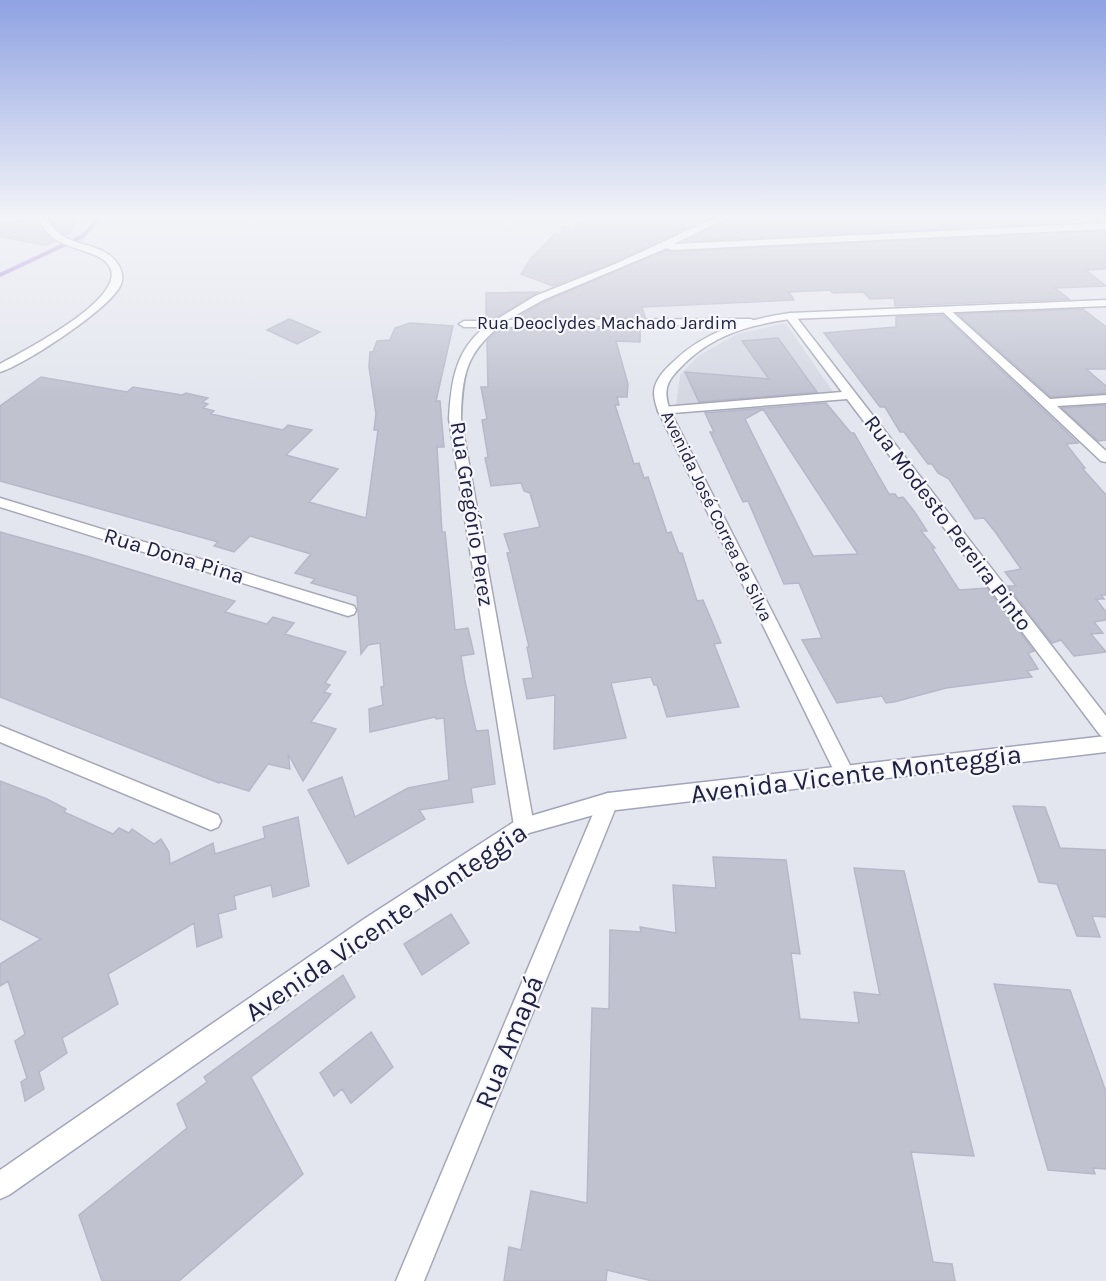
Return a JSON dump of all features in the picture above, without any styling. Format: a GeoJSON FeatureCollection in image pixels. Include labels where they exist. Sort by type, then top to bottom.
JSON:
{"type":"FeatureCollection","features":[{"type":"Feature","properties":{"kind":"street"},"geometry":{"type":"LineString","coordinates":[[0,369],[98,307],[116,285],[116,276]]}},
{"type":"Feature","properties":{"kind":"street","name":"Rua Gregório Perez"},"geometry":{"type":"LineString","coordinates":[[524,826],[455,419],[457,382],[470,350],[495,323],[525,305],[595,276]]}},
{"type":"Feature","properties":{"kind":"street","name":"Avenida José Correa da Silva"},"geometry":{"type":"LineString","coordinates":[[846,775],[664,411],[660,392],[667,374],[688,352],[714,334],[751,322],[790,316],[1106,303]]}},
{"type":"Feature","properties":{"kind":"street"},"geometry":{"type":"LineString","coordinates":[[948,311],[1106,458]]}},
{"type":"Feature","properties":{"kind":"street","name":"Rua Modesto Pereira Pinto"},"geometry":{"type":"LineString","coordinates":[[790,316],[1106,730]]}},
{"type":"Feature","properties":{"kind":"street","name":"Rua Deoclydes Machado Jardim"},"geometry":{"type":"LineString","coordinates":[[464,324],[751,322]]}},
{"type":"Feature","properties":{"kind":"street"},"geometry":{"type":"LineString","coordinates":[[664,411],[850,395]]}},
{"type":"Feature","properties":{"kind":"street"},"geometry":{"type":"LineString","coordinates":[[1046,403],[1106,399]]}},
{"type":"Feature","properties":{"kind":"street","name":"Rua Dona Pina"},"geometry":{"type":"LineString","coordinates":[[0,502],[348,610]]}},
{"type":"Feature","properties":{"kind":"street"},"geometry":{"type":"LineString","coordinates":[[0,734],[211,821]]}},
{"type":"Feature","properties":{"kind":"street","name":"Avenida Vicente Monteggia"},"geometry":{"type":"LineString","coordinates":[[0,1186],[372,927],[524,826],[608,802],[1106,744]]}},
{"type":"Feature","properties":{"kind":"street","name":"Rua Amapá"},"geometry":{"type":"LineString","coordinates":[[410,1281],[608,802]]}},
{"type":"Feature","properties":{"kind":"shaded area"},"geometry":{"type":"Polygon","coordinates":[[[786,323],[833,392],[676,405],[680,375],[698,356],[737,334],[786,323]]]}},
{"type":"Feature","properties":{"kind":"building"},"geometry":{"type":"Polygon","coordinates":[[[526,276],[579,276],[553,286],[526,276]]]}},
{"type":"Feature","properties":{"kind":"building"},"geometry":{"type":"Polygon","coordinates":[[[606,276],[1093,276],[1106,286],[1055,288],[1069,299],[895,306],[894,298],[870,299],[863,292],[833,293],[830,290],[789,292],[794,300],[642,307],[645,317],[516,318],[544,302],[606,276]]]}},
{"type":"Feature","properties":{"kind":"building"},"geometry":{"type":"Polygon","coordinates":[[[538,292],[493,319],[486,319],[486,293],[538,292]]]}},
{"type":"Feature","properties":{"kind":"building"},"geometry":{"type":"Polygon","coordinates":[[[1083,309],[1106,327],[1106,369],[1086,369],[1106,386],[1106,393],[1051,397],[958,314],[1083,309]]]}},
{"type":"Feature","properties":{"kind":"building"},"geometry":{"type":"Polygon","coordinates":[[[943,315],[1078,443],[1066,444],[1085,468],[1082,468],[1106,495],[1106,595],[1101,595],[1104,599],[1096,599],[1106,612],[1106,620],[1094,622],[1103,633],[1091,634],[1106,652],[1074,656],[1061,640],[1052,643],[1008,586],[1016,586],[1005,572],[1021,569],[996,533],[984,518],[975,519],[949,479],[938,473],[932,464],[928,464],[904,432],[900,432],[885,407],[880,407],[824,333],[896,327],[896,317],[943,315]]]}},
{"type":"Feature","properties":{"kind":"building"},"geometry":{"type":"Polygon","coordinates":[[[289,319],[320,332],[297,344],[267,330],[289,319]]]}},
{"type":"Feature","properties":{"kind":"building"},"geometry":{"type":"Polygon","coordinates":[[[410,323],[453,326],[436,401],[440,401],[444,447],[437,447],[442,532],[445,532],[455,630],[468,628],[474,654],[461,656],[465,681],[476,731],[488,730],[495,784],[471,788],[473,802],[419,810],[425,819],[348,864],[308,790],[342,777],[355,817],[408,788],[449,780],[444,718],[436,719],[435,717],[370,732],[369,709],[383,705],[381,687],[384,686],[380,643],[368,645],[361,654],[357,596],[311,583],[315,579],[295,573],[311,554],[250,536],[234,552],[214,546],[218,542],[0,481],[0,406],[41,377],[127,392],[133,387],[208,398],[202,402],[208,404],[203,408],[214,411],[211,414],[283,430],[288,425],[312,430],[286,455],[338,469],[309,502],[366,518],[378,430],[374,430],[376,414],[369,367],[370,352],[373,352],[377,341],[390,340],[395,328],[410,323]]]}},
{"type":"Feature","properties":{"kind":"building"},"geometry":{"type":"Polygon","coordinates":[[[645,328],[640,329],[640,342],[616,341],[628,384],[627,397],[617,397],[619,405],[615,405],[634,464],[639,463],[644,478],[648,477],[667,533],[671,532],[679,553],[682,553],[697,601],[703,600],[721,643],[714,644],[739,707],[667,717],[657,685],[654,685],[651,677],[611,683],[626,738],[554,749],[555,695],[527,699],[523,679],[533,678],[527,647],[529,647],[507,553],[510,552],[504,534],[540,527],[530,493],[524,491],[521,483],[491,486],[485,458],[488,457],[482,420],[487,419],[481,387],[488,387],[487,341],[500,329],[645,328]]]}},
{"type":"Feature","properties":{"kind":"building"},"geometry":{"type":"Polygon","coordinates":[[[778,338],[817,392],[699,402],[685,372],[769,379],[742,341],[778,338]]]}},
{"type":"Feature","properties":{"kind":"building"},"geometry":{"type":"Polygon","coordinates":[[[826,403],[851,433],[854,433],[889,494],[895,494],[898,498],[903,497],[914,511],[927,531],[921,531],[935,548],[932,548],[959,590],[987,588],[1034,651],[1028,653],[1038,669],[1027,671],[1032,677],[946,688],[894,702],[886,703],[882,696],[837,703],[802,640],[822,638],[799,583],[784,584],[748,501],[743,502],[710,432],[714,432],[705,413],[826,403]],[[763,409],[745,419],[813,556],[858,554],[763,409]]]}},
{"type":"Feature","properties":{"kind":"building"},"geometry":{"type":"Polygon","coordinates":[[[1106,405],[1106,440],[1098,441],[1062,408],[1106,405]]]}},
{"type":"Feature","properties":{"kind":"building"},"geometry":{"type":"Polygon","coordinates":[[[0,532],[235,601],[225,612],[267,624],[273,617],[294,623],[285,634],[346,652],[325,683],[330,685],[324,692],[331,694],[311,722],[336,729],[303,781],[288,754],[290,769],[268,764],[249,791],[219,783],[0,697],[0,532]]]}},
{"type":"Feature","properties":{"kind":"building"},"geometry":{"type":"Polygon","coordinates":[[[0,781],[47,799],[66,809],[64,812],[113,834],[119,828],[129,833],[132,829],[154,844],[161,839],[169,852],[170,864],[213,843],[215,854],[265,838],[263,827],[298,817],[309,886],[273,897],[271,885],[234,896],[236,909],[218,914],[222,937],[197,947],[194,923],[108,974],[118,1004],[62,1038],[67,1053],[39,1072],[44,1089],[25,1101],[21,1082],[27,1078],[15,1041],[25,1034],[8,981],[0,986],[0,964],[41,939],[0,919],[0,781]]]}},
{"type":"Feature","properties":{"kind":"building"},"geometry":{"type":"Polygon","coordinates":[[[1013,806],[1045,807],[1060,848],[1106,850],[1106,917],[1092,916],[1100,937],[1077,936],[1057,884],[1039,882],[1013,806]]]}},
{"type":"Feature","properties":{"kind":"building"},"geometry":{"type":"Polygon","coordinates":[[[713,857],[786,860],[800,954],[791,953],[800,1019],[859,1023],[854,992],[880,995],[854,868],[904,871],[974,1156],[911,1152],[933,1262],[952,1264],[955,1281],[652,1281],[607,1270],[606,1281],[504,1281],[509,1247],[521,1250],[531,1191],[587,1203],[592,1008],[609,1009],[610,930],[641,932],[640,927],[676,933],[673,885],[716,888],[713,857]]]}},
{"type":"Feature","properties":{"kind":"building"},"geometry":{"type":"Polygon","coordinates":[[[451,914],[469,943],[422,975],[404,944],[451,914]]]}},
{"type":"Feature","properties":{"kind":"building"},"geometry":{"type":"Polygon","coordinates":[[[343,975],[355,997],[251,1077],[303,1174],[179,1281],[102,1281],[79,1215],[187,1128],[177,1104],[207,1082],[204,1077],[343,975]]]}},
{"type":"Feature","properties":{"kind":"building"},"geometry":{"type":"Polygon","coordinates":[[[994,984],[1070,990],[1106,1092],[1106,1169],[1093,1168],[1095,1174],[1048,1170],[994,984]]]}},
{"type":"Feature","properties":{"kind":"building"},"geometry":{"type":"Polygon","coordinates":[[[371,1032],[393,1067],[351,1103],[342,1089],[334,1096],[320,1073],[371,1032]]]}}]}
